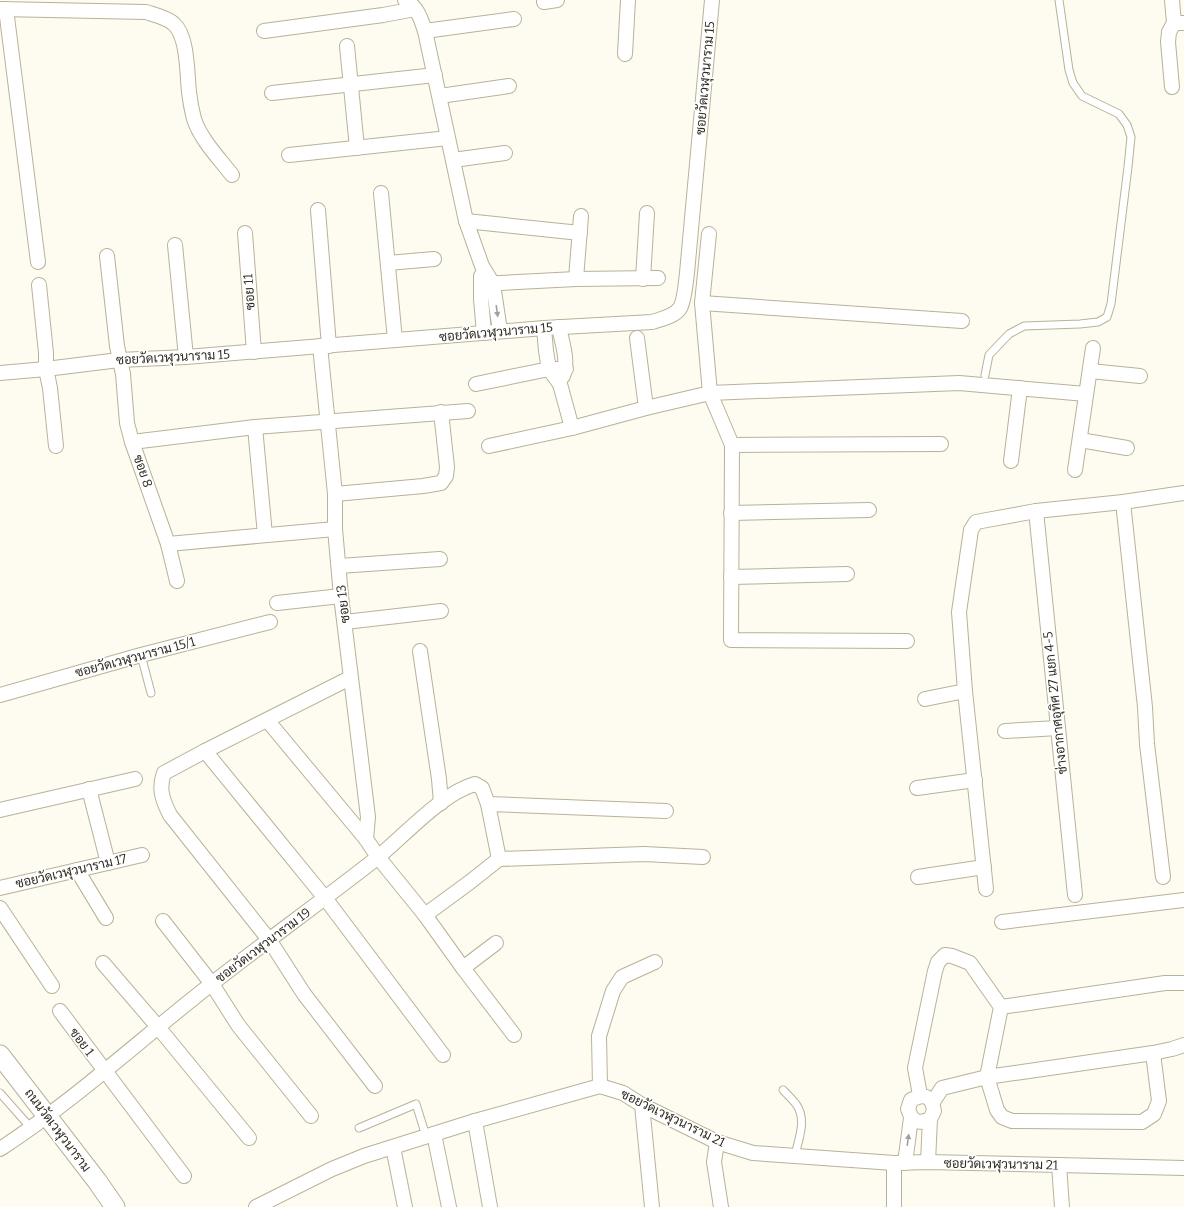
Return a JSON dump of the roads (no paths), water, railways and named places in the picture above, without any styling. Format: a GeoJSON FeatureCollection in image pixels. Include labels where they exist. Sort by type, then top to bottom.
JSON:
{"type":"FeatureCollection","features":[{"type":"Feature","properties":{"kind":"street"},"geometry":{"type":"LineString","coordinates":[[625,54],[628,0]]}},
{"type":"Feature","properties":{"kind":"street","name":"ซอยวัดเวฬุวนาราม 15"},"geometry":{"type":"LineString","coordinates":[[0,373],[119,360],[254,352],[500,331],[652,322],[669,317],[680,308],[684,294],[712,0]]}},
{"type":"Feature","properties":{"kind":"street"},"geometry":{"type":"LineString","coordinates":[[1172,0],[1179,23],[1169,32],[1168,42],[1172,87]]}},
{"type":"Feature","properties":{"kind":"street"},"geometry":{"type":"LineString","coordinates":[[264,31],[383,16],[410,4],[420,15],[440,96],[466,221],[482,266],[500,331]]}},
{"type":"Feature","properties":{"kind":"street"},"geometry":{"type":"LineString","coordinates":[[38,262],[3,9],[146,12],[174,24],[181,35],[189,94],[195,120],[202,137],[232,175]]}},
{"type":"Feature","properties":{"kind":"street"},"geometry":{"type":"LineString","coordinates":[[425,32],[514,20]]}},
{"type":"Feature","properties":{"kind":"street"},"geometry":{"type":"LineString","coordinates":[[347,46],[357,148]]}},
{"type":"Feature","properties":{"kind":"street"},"geometry":{"type":"LineString","coordinates":[[272,93],[435,74]]}},
{"type":"Feature","properties":{"kind":"street"},"geometry":{"type":"LineString","coordinates":[[440,96],[509,86]]}},
{"type":"Feature","properties":{"kind":"street"},"geometry":{"type":"LineString","coordinates":[[289,155],[448,138]]}},
{"type":"Feature","properties":{"kind":"street"},"geometry":{"type":"LineString","coordinates":[[453,160],[505,153]]}},
{"type":"Feature","properties":{"kind":"street"},"geometry":{"type":"LineString","coordinates":[[381,193],[395,340]]}},
{"type":"Feature","properties":{"kind":"street","name":"ซอย 13"},"geometry":{"type":"LineString","coordinates":[[318,210],[327,421],[335,494],[335,529],[350,678],[368,817],[366,839]]}},
{"type":"Feature","properties":{"kind":"street"},"geometry":{"type":"LineString","coordinates":[[643,278],[647,213]]}},
{"type":"Feature","properties":{"kind":"street"},"geometry":{"type":"LineString","coordinates":[[576,279],[581,216]]}},
{"type":"Feature","properties":{"kind":"street"},"geometry":{"type":"LineString","coordinates":[[466,221],[580,233]]}},
{"type":"Feature","properties":{"kind":"street","name":"ซอย 11"},"geometry":{"type":"LineString","coordinates":[[245,233],[254,352]]}},
{"type":"Feature","properties":{"kind":"street"},"geometry":{"type":"LineString","coordinates":[[709,234],[702,303],[710,393],[732,445],[731,640],[907,641]]}},
{"type":"Feature","properties":{"kind":"street"},"geometry":{"type":"LineString","coordinates":[[175,245],[186,357]]}},
{"type":"Feature","properties":{"kind":"street","name":"ซอย 8"},"geometry":{"type":"LineString","coordinates":[[107,256],[119,360],[123,374],[127,423],[132,442],[168,544],[176,581]]}},
{"type":"Feature","properties":{"kind":"street"},"geometry":{"type":"LineString","coordinates":[[388,263],[434,259]]}},
{"type":"Feature","properties":{"kind":"street"},"geometry":{"type":"LineString","coordinates":[[487,284],[576,279],[658,278]]}},
{"type":"Feature","properties":{"kind":"street"},"geometry":{"type":"LineString","coordinates":[[484,333],[487,284]]}},
{"type":"Feature","properties":{"kind":"street"},"geometry":{"type":"LineString","coordinates":[[39,285],[46,353],[46,369],[50,388],[56,446]]}},
{"type":"Feature","properties":{"kind":"street"},"geometry":{"type":"LineString","coordinates":[[702,303],[962,321]]}},
{"type":"Feature","properties":{"kind":"street"},"geometry":{"type":"LineString","coordinates":[[559,327],[566,369],[560,384]]}},
{"type":"Feature","properties":{"kind":"street"},"geometry":{"type":"LineString","coordinates":[[544,328],[546,351],[550,369],[560,384],[572,428]]}},
{"type":"Feature","properties":{"kind":"street"},"geometry":{"type":"LineString","coordinates":[[637,338],[646,408]]}},
{"type":"Feature","properties":{"kind":"street"},"geometry":{"type":"LineString","coordinates":[[1075,470],[1093,348]]}},
{"type":"Feature","properties":{"kind":"street"},"geometry":{"type":"LineString","coordinates":[[476,384],[550,369],[566,369]]}},
{"type":"Feature","properties":{"kind":"street"},"geometry":{"type":"LineString","coordinates":[[1090,371],[1140,376]]}},
{"type":"Feature","properties":{"kind":"street"},"geometry":{"type":"LineString","coordinates":[[489,446],[572,428],[710,393],[959,383],[1086,394]]}},
{"type":"Feature","properties":{"kind":"street"},"geometry":{"type":"LineString","coordinates":[[1011,461],[1020,388]]}},
{"type":"Feature","properties":{"kind":"street"},"geometry":{"type":"LineString","coordinates":[[132,442],[255,427],[468,411]]}},
{"type":"Feature","properties":{"kind":"street"},"geometry":{"type":"LineString","coordinates":[[335,494],[441,483],[446,476],[448,467],[441,412]]}},
{"type":"Feature","properties":{"kind":"street"},"geometry":{"type":"LineString","coordinates":[[255,427],[265,535]]}},
{"type":"Feature","properties":{"kind":"street"},"geometry":{"type":"LineString","coordinates":[[1080,440],[1127,448]]}},
{"type":"Feature","properties":{"kind":"street"},"geometry":{"type":"LineString","coordinates":[[732,445],[940,444]]}},
{"type":"Feature","properties":{"kind":"street"},"geometry":{"type":"LineString","coordinates":[[986,888],[965,691],[959,612],[970,530],[976,522],[1036,511],[1123,502],[1184,493]]}},
{"type":"Feature","properties":{"kind":"street"},"geometry":{"type":"LineString","coordinates":[[1123,502],[1145,707],[1147,744],[1163,877]]}},
{"type":"Feature","properties":{"kind":"street"},"geometry":{"type":"LineString","coordinates":[[732,513],[869,510]]}},
{"type":"Feature","properties":{"kind":"street","name":"ช่างอากาศอุทิศ 27 แยก 4-5"},"geometry":{"type":"LineString","coordinates":[[1036,511],[1075,895]]}},
{"type":"Feature","properties":{"kind":"street"},"geometry":{"type":"LineString","coordinates":[[168,544],[335,529]]}},
{"type":"Feature","properties":{"kind":"street"},"geometry":{"type":"LineString","coordinates":[[339,566],[440,560]]}},
{"type":"Feature","properties":{"kind":"street"},"geometry":{"type":"LineString","coordinates":[[731,577],[847,574]]}},
{"type":"Feature","properties":{"kind":"street"},"geometry":{"type":"LineString","coordinates":[[277,603],[341,596]]}},
{"type":"Feature","properties":{"kind":"street"},"geometry":{"type":"LineString","coordinates":[[345,622],[441,611]]}},
{"type":"Feature","properties":{"kind":"street","name":"ซอยวัดเวฬุวนาราม 15/1"},"geometry":{"type":"LineString","coordinates":[[0,695],[141,655],[270,622]]}},
{"type":"Feature","properties":{"kind":"street"},"geometry":{"type":"LineString","coordinates":[[420,651],[441,802]]}},
{"type":"Feature","properties":{"kind":"street"},"geometry":{"type":"LineString","coordinates":[[350,678],[164,773],[161,782],[162,798],[170,815],[270,941],[304,994],[375,1086]]}},
{"type":"Feature","properties":{"kind":"street"},"geometry":{"type":"LineString","coordinates":[[925,699],[965,691]]}},
{"type":"Feature","properties":{"kind":"street"},"geometry":{"type":"LineString","coordinates":[[268,720],[366,839],[378,857],[425,915],[514,1035]]}},
{"type":"Feature","properties":{"kind":"street"},"geometry":{"type":"LineString","coordinates":[[1005,731],[1058,728]]}},
{"type":"Feature","properties":{"kind":"street"},"geometry":{"type":"LineString","coordinates":[[205,751],[325,898],[443,1055]]}},
{"type":"Feature","properties":{"kind":"street"},"geometry":{"type":"LineString","coordinates":[[0,810],[135,779]]}},
{"type":"Feature","properties":{"kind":"street"},"geometry":{"type":"LineString","coordinates":[[916,788],[975,780]]}},
{"type":"Feature","properties":{"kind":"street","name":"ซอยวัดเวฬุวนาราม 19"},"geometry":{"type":"LineString","coordinates":[[0,1149],[31,1128],[105,1072],[212,984],[378,857],[441,802],[466,786],[475,784],[482,788],[488,804]]}},
{"type":"Feature","properties":{"kind":"street"},"geometry":{"type":"LineString","coordinates":[[90,789],[108,863]]}},
{"type":"Feature","properties":{"kind":"street"},"geometry":{"type":"LineString","coordinates":[[499,859],[488,804],[666,811]]}},
{"type":"Feature","properties":{"kind":"street"},"geometry":{"type":"LineString","coordinates":[[425,915],[499,859],[644,854],[704,857]]}},
{"type":"Feature","properties":{"kind":"street","name":"ซอยวัดเวฬุวนาราม 17"},"geometry":{"type":"LineString","coordinates":[[0,888],[142,855]]}},
{"type":"Feature","properties":{"kind":"street"},"geometry":{"type":"LineString","coordinates":[[918,877],[984,868]]}},
{"type":"Feature","properties":{"kind":"street"},"geometry":{"type":"LineString","coordinates":[[77,870],[106,918]]}},
{"type":"Feature","properties":{"kind":"street"},"geometry":{"type":"LineString","coordinates":[[1002,922],[1184,900]]}},
{"type":"Feature","properties":{"kind":"street"},"geometry":{"type":"LineString","coordinates":[[0,908],[52,986]]}},
{"type":"Feature","properties":{"kind":"street"},"geometry":{"type":"LineString","coordinates":[[163,921],[212,984],[238,1025],[311,1116]]}},
{"type":"Feature","properties":{"kind":"street"},"geometry":{"type":"LineString","coordinates":[[463,968],[496,943]]}},
{"type":"Feature","properties":{"kind":"street"},"geometry":{"type":"LineString","coordinates":[[920,1095],[915,1068],[934,971],[938,962],[945,955],[970,963],[1001,1006],[987,1077],[996,1110],[1002,1117],[1012,1121],[1142,1122],[1154,1114],[1159,1101],[1153,1053]]}},
{"type":"Feature","properties":{"kind":"street"},"geometry":{"type":"LineString","coordinates":[[256,1207],[332,1169],[364,1156],[475,1121],[600,1086],[599,1036],[613,991],[622,977],[655,962]]}},
{"type":"Feature","properties":{"kind":"street"},"geometry":{"type":"LineString","coordinates":[[103,963],[158,1027],[249,1138]]}},
{"type":"Feature","properties":{"kind":"street"},"geometry":{"type":"LineString","coordinates":[[1001,1006],[1166,983],[1184,983]]}},
{"type":"Feature","properties":{"kind":"street","name":"ซอย 1"},"geometry":{"type":"LineString","coordinates":[[60,1012],[184,1176]]}},
{"type":"Feature","properties":{"kind":"street"},"geometry":{"type":"LineString","coordinates":[[928,1162],[930,1119],[934,1112],[933,1102],[942,1088],[987,1077],[1153,1053],[1184,1045]]}},
{"type":"Feature","properties":{"kind":"street","name":"ถนนวัดเวฬุวนาราม"},"geometry":{"type":"LineString","coordinates":[[0,1055],[97,1181],[115,1207]]}},
{"type":"Feature","properties":{"kind":"street","name":"ซอยวัดเวฬุวนาราม 21"},"geometry":{"type":"LineString","coordinates":[[600,1086],[623,1093],[642,1105],[716,1142],[752,1153],[899,1163],[928,1162],[1184,1168]]}},
{"type":"Feature","properties":{"kind":"street"},"geometry":{"type":"LineString","coordinates":[[894,1207],[899,1163],[911,1118],[908,1109],[911,1100],[920,1095],[928,1097],[933,1102]]}},
{"type":"Feature","properties":{"kind":"street"},"geometry":{"type":"LineString","coordinates":[[642,1105],[652,1207]]}},
{"type":"Feature","properties":{"kind":"street"},"geometry":{"type":"LineString","coordinates":[[911,1118],[924,1122],[930,1119]]}},
{"type":"Feature","properties":{"kind":"street"},"geometry":{"type":"LineString","coordinates":[[475,1121],[490,1207]]}},
{"type":"Feature","properties":{"kind":"street"},"geometry":{"type":"LineString","coordinates":[[430,1135],[449,1207]]}},
{"type":"Feature","properties":{"kind":"street"},"geometry":{"type":"LineString","coordinates":[[716,1142],[714,1162],[721,1207]]}},
{"type":"Feature","properties":{"kind":"street"},"geometry":{"type":"LineString","coordinates":[[393,1147],[405,1207]]}},
{"type":"Feature","properties":{"kind":"street"},"geometry":{"type":"LineString","coordinates":[[1059,1165],[1062,1207]]}},
{"type":"Feature","properties":{"kind":"lane"},"geometry":{"type":"LineString","coordinates":[[985,375],[989,355],[1009,334],[1024,326],[1098,322],[1106,317],[1111,304],[1131,137],[1127,125],[1119,114],[1082,96],[1073,83],[1069,70],[1059,0]]}},
{"type":"Feature","properties":{"kind":"lane"},"geometry":{"type":"LineString","coordinates":[[141,655],[151,693]]}},
{"type":"Feature","properties":{"kind":"lane"},"geometry":{"type":"LineString","coordinates":[[783,1090],[796,1104],[802,1116],[802,1126],[795,1155]]}},
{"type":"Feature","properties":{"kind":"lane"},"geometry":{"type":"LineString","coordinates":[[0,1093],[31,1128]]}},
{"type":"Feature","properties":{"kind":"lane"},"geometry":{"type":"LineString","coordinates":[[359,1128],[416,1104],[430,1135]]}}]}
